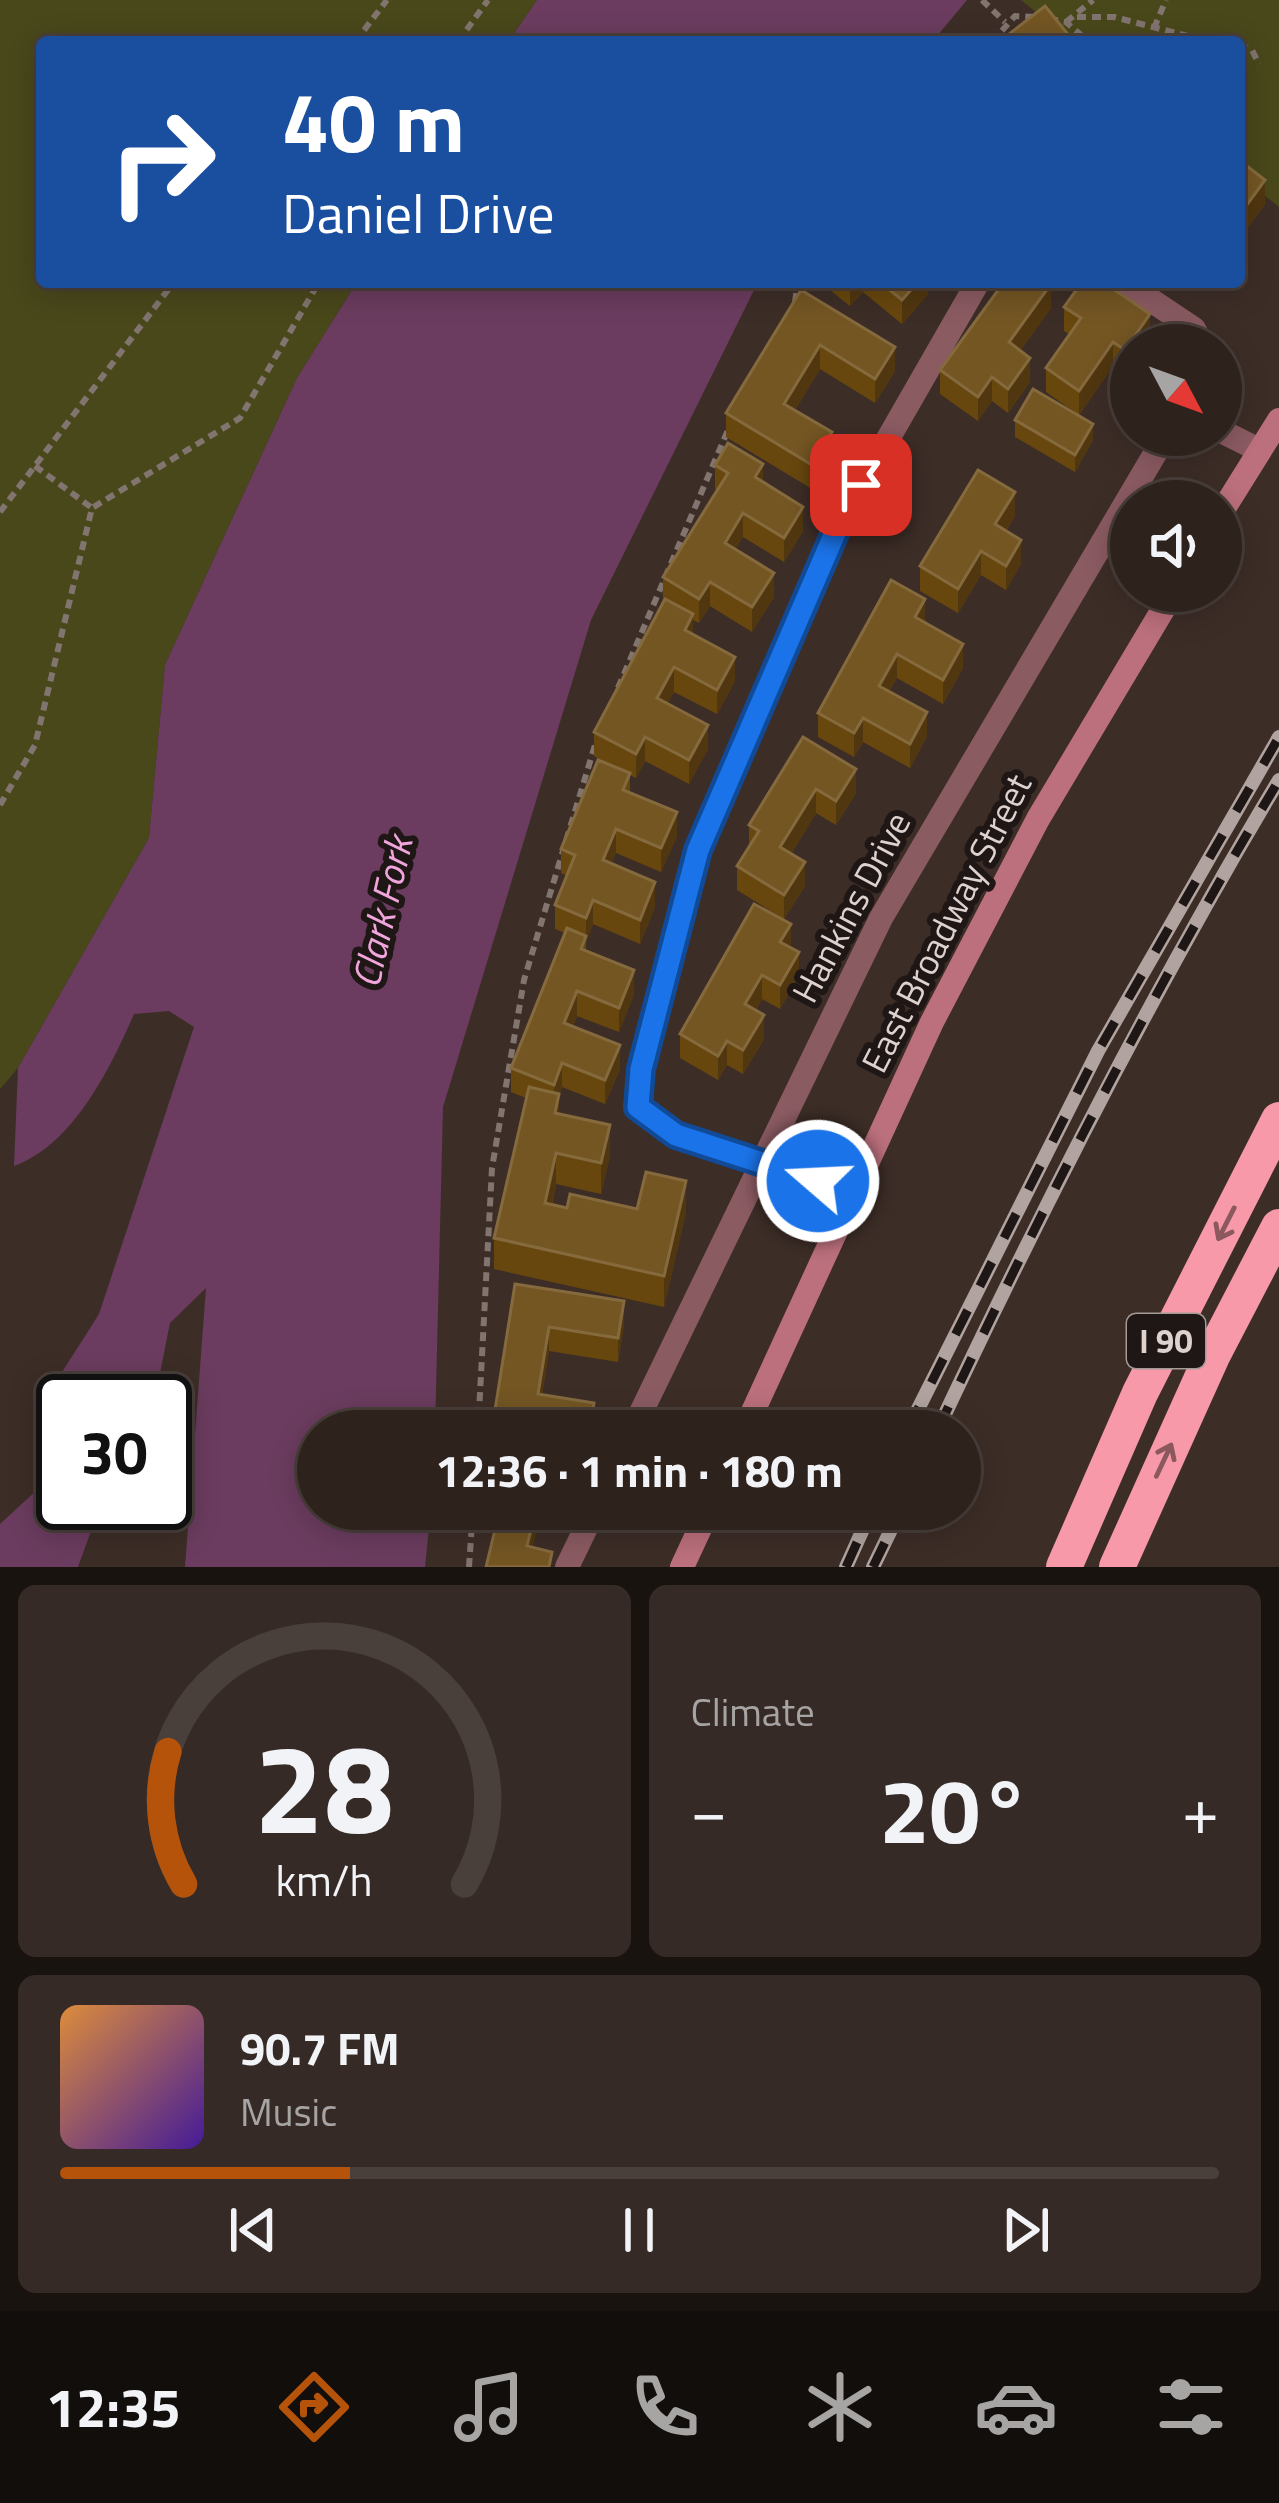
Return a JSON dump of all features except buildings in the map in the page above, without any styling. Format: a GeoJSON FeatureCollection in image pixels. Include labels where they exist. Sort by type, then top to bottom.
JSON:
{"type":"FeatureCollection","features":[{"type":"Feature","properties":{"kind":"highway","name":"I 90"},"geometry":{"type":"LineString","coordinates":[[1064,1567],[1140,1394],[1279,1120]]}},
{"type":"Feature","properties":{"kind":"highway","name":"I 90"},"geometry":{"type":"LineString","coordinates":[[1117,1567],[1212,1356],[1279,1227]]}},
{"type":"Feature","properties":{"kind":"main road"},"geometry":{"type":"LineString","coordinates":[[1241,480],[1279,420]]}},
{"type":"Feature","properties":{"kind":"main road","name":"East Broadway Street"},"geometry":{"type":"LineString","coordinates":[[754,1410],[932,1022],[1038,819],[1161,612]]}},
{"type":"Feature","properties":{"kind":"main road"},"geometry":{"type":"LineString","coordinates":[[682,1567],[699,1530]]}},
{"type":"Feature","properties":{"kind":"street"},"geometry":{"type":"LineString","coordinates":[[852,1193],[676,1135],[638,1107],[641,1069],[698,850],[838,526],[975,288]]}},
{"type":"Feature","properties":{"kind":"street"},"geometry":{"type":"LineString","coordinates":[[1133,288],[1187,324]]}},
{"type":"Feature","properties":{"kind":"street"},"geometry":{"type":"LineString","coordinates":[[1242,441],[1259,450]]}},
{"type":"Feature","properties":{"kind":"street","name":"Hankins Drive"},"geometry":{"type":"LineString","coordinates":[[642,1410],[881,918],[1154,456]]}},
{"type":"Feature","properties":{"kind":"street"},"geometry":{"type":"LineString","coordinates":[[567,1567],[585,1530]]}},
{"type":"Feature","properties":{"kind":"path"},"geometry":{"type":"LineString","coordinates":[[360,36],[387,0]]}},
{"type":"Feature","properties":{"kind":"path"},"geometry":{"type":"LineString","coordinates":[[462,36],[488,0]]}},
{"type":"Feature","properties":{"kind":"path"},"geometry":{"type":"LineString","coordinates":[[982,0],[1005,22]]}},
{"type":"Feature","properties":{"kind":"path"},"geometry":{"type":"LineString","coordinates":[[996,36],[1015,16],[1066,22],[1093,0]]}},
{"type":"Feature","properties":{"kind":"path"},"geometry":{"type":"LineString","coordinates":[[1150,36],[1166,0]]}},
{"type":"Feature","properties":{"kind":"path"},"geometry":{"type":"LineString","coordinates":[[1077,17],[1114,17],[1184,36]]}},
{"type":"Feature","properties":{"kind":"path"},"geometry":{"type":"LineString","coordinates":[[1066,22],[1082,36]]}},
{"type":"Feature","properties":{"kind":"path"},"geometry":{"type":"LineString","coordinates":[[1245,47],[1251,48],[1259,64]]}},
{"type":"Feature","properties":{"kind":"path"},"geometry":{"type":"LineString","coordinates":[[0,512],[169,288]]}},
{"type":"Feature","properties":{"kind":"path"},"geometry":{"type":"LineString","coordinates":[[0,805],[35,745],[92,508],[240,418],[316,288]]}},
{"type":"Feature","properties":{"kind":"path"},"geometry":{"type":"LineString","coordinates":[[794,311],[797,288]]}},
{"type":"Feature","properties":{"kind":"path"},"geometry":{"type":"LineString","coordinates":[[612,704],[730,424]]}},
{"type":"Feature","properties":{"kind":"path"},"geometry":{"type":"LineString","coordinates":[[34,466],[92,508]]}},
{"type":"Feature","properties":{"kind":"path"},"geometry":{"type":"LineString","coordinates":[[479,1410],[492,1168],[524,980],[603,726]]}},
{"type":"Feature","properties":{"kind":"path"},"geometry":{"type":"LineString","coordinates":[[469,1567],[472,1530]]}},
{"type":"Feature","properties":{"kind":"shaded area"},"geometry":{"type":"Polygon","coordinates":[[[0,0],[537,0],[512,36],[36,36],[36,288],[353,288],[297,378],[165,665],[149,838],[18,1068],[0,1089],[0,0]]]}},
{"type":"Feature","properties":{"kind":"shaded area"},"geometry":{"type":"Polygon","coordinates":[[[1021,0],[1279,0],[1279,207],[1245,180],[1245,36],[1066,36],[1021,0]]]}},
{"type":"Feature","properties":{"kind":"water"},"geometry":{"type":"Polygon","coordinates":[[[537,0],[967,0],[937,36],[512,36],[537,0]]]}},
{"type":"Feature","properties":{"kind":"water","name":"Clark Fork"},"geometry":{"type":"Polygon","coordinates":[[[353,288],[755,288],[591,620],[443,1107],[436,1410],[297,1410],[297,1530],[429,1530],[425,1567],[185,1567],[188,1530],[192,1530],[206,1288],[170,1323],[160,1374],[61,1374],[99,1314],[194,1027],[169,1011],[134,1014],[101,1081],[72,1123],[35,1156],[14,1166],[18,1068],[149,838],[165,665],[297,378],[353,288]]]}},
{"type":"Feature","properties":{"kind":"water"},"geometry":{"type":"Polygon","coordinates":[[[36,1491],[36,1530],[91,1530],[78,1567],[0,1567],[0,1524],[36,1491]]]}},
{"type":"Feature","properties":{"kind":"railway"},"geometry":{"type":"LineString","coordinates":[[918,1410],[1098,1051],[1279,737]]}},
{"type":"Feature","properties":{"kind":"railway"},"geometry":{"type":"LineString","coordinates":[[947,1410],[1100,1101],[1279,780]]}},
{"type":"Feature","properties":{"kind":"railway"},"geometry":{"type":"LineString","coordinates":[[846,1567],[863,1530]]}},
{"type":"Feature","properties":{"kind":"railway"},"geometry":{"type":"LineString","coordinates":[[873,1567],[891,1530]]}},
{"type":"Feature","properties":{"kind":"route"},"geometry":{"type":"LineString","coordinates":[[818,1181],[676,1135],[638,1107],[641,1069],[698,850],[838,526],[861,485]]}}]}
